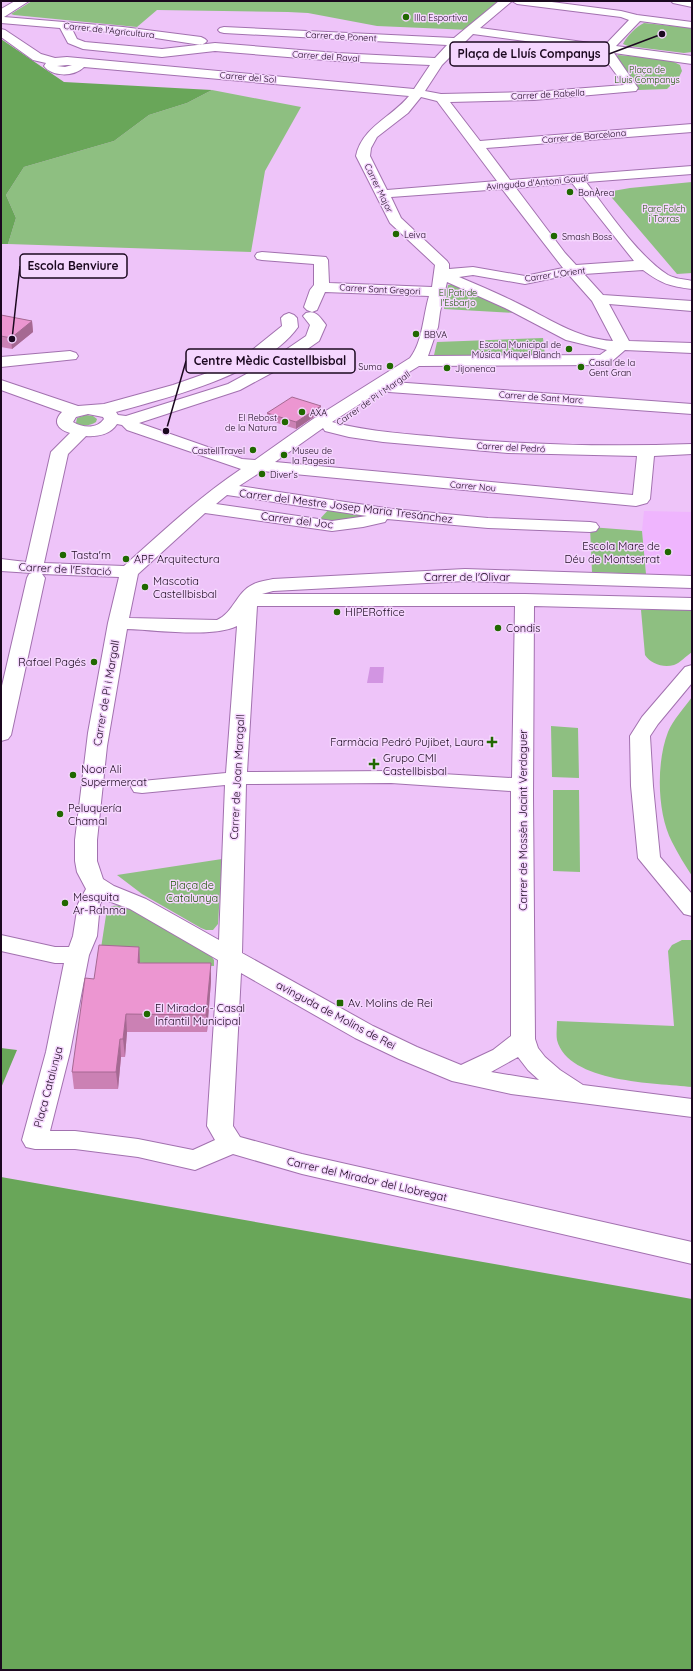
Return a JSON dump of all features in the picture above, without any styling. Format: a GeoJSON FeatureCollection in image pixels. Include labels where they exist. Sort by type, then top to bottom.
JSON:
{"type":"FeatureCollection","features":[{"type":"Feature","properties":{"kind":"street"},"geometry":{"type":"LineString","coordinates":[[1,14],[23,1]]}},
{"type":"Feature","properties":{"kind":"street","name":"Carrer Major"},"geometry":{"type":"LineString","coordinates":[[416,361],[422,353],[430,328],[432,312],[438,292],[442,264],[395,220],[363,156],[365,144],[369,137],[404,110],[418,93],[438,62],[457,42],[506,1]]}},
{"type":"Feature","properties":{"kind":"street"},"geometry":{"type":"LineString","coordinates":[[517,1],[621,14],[636,19],[640,18],[692,25]]}},
{"type":"Feature","properties":{"kind":"street"},"geometry":{"type":"LineString","coordinates":[[677,1],[692,4]]}},
{"type":"Feature","properties":{"kind":"street"},"geometry":{"type":"LineString","coordinates":[[606,49],[636,19]]}},
{"type":"Feature","properties":{"kind":"street","name":"Carrer de l'Agricultura"},"geometry":{"type":"LineString","coordinates":[[1,20],[123,30],[216,45]]}},
{"type":"Feature","properties":{"kind":"street","name":"Carrer de Ponent"},"geometry":{"type":"LineString","coordinates":[[216,45],[224,24],[457,42]]}},
{"type":"Feature","properties":{"kind":"street"},"geometry":{"type":"LineString","coordinates":[[64,25],[72,41],[83,45],[162,53],[216,45],[231,62],[250,78]]}},
{"type":"Feature","properties":{"kind":"street"},"geometry":{"type":"LineString","coordinates":[[470,30],[692,60]]}},
{"type":"Feature","properties":{"kind":"street"},"geometry":{"type":"LineString","coordinates":[[1,32],[37,57],[83,78]]}},
{"type":"Feature","properties":{"kind":"street","name":"Carrer del Raval"},"geometry":{"type":"LineString","coordinates":[[216,45],[337,57],[438,62]]}},
{"type":"Feature","properties":{"kind":"street","name":"Carrer de Rabella"},"geometry":{"type":"LineString","coordinates":[[418,93],[441,98],[534,96],[632,88],[608,55],[606,49]]}},
{"type":"Feature","properties":{"kind":"street","name":"Carrer del Sol"},"geometry":{"type":"LineString","coordinates":[[59,66],[75,69],[78,67],[78,63],[418,93]]}},
{"type":"Feature","properties":{"kind":"street"},"geometry":{"type":"LineString","coordinates":[[441,98],[560,256],[599,299],[623,344]]}},
{"type":"Feature","properties":{"kind":"street","name":"Carrer de Barcelona"},"geometry":{"type":"LineString","coordinates":[[476,145],[692,128]]}},
{"type":"Feature","properties":{"kind":"street","name":"Avinguda d'Antoni Gaudí"},"geometry":{"type":"LineString","coordinates":[[382,194],[692,170]]}},
{"type":"Feature","properties":{"kind":"street"},"geometry":{"type":"LineString","coordinates":[[576,179],[645,265],[663,278],[672,282],[692,285]]}},
{"type":"Feature","properties":{"kind":"street"},"geometry":{"type":"LineString","coordinates":[[113,417],[110,409],[135,400],[178,389],[215,376],[270,346],[290,327],[300,310],[322,286],[321,260],[262,256]]}},
{"type":"Feature","properties":{"kind":"street","name":"Carrer L'Orient"},"geometry":{"type":"LineString","coordinates":[[441,274],[474,270],[525,280],[573,270],[645,265]]}},
{"type":"Feature","properties":{"kind":"street"},"geometry":{"type":"LineString","coordinates":[[441,274],[510,306],[571,337],[602,345],[623,344],[692,348]]}},
{"type":"Feature","properties":{"kind":"street","name":"Carrer Sant Gregori"},"geometry":{"type":"LineString","coordinates":[[322,286],[438,292]]}},
{"type":"Feature","properties":{"kind":"street"},"geometry":{"type":"LineString","coordinates":[[599,299],[692,306]]}},
{"type":"Feature","properties":{"kind":"street"},"geometry":{"type":"LineString","coordinates":[[77,411],[66,417],[64,421],[65,424],[74,430],[82,431],[103,428],[108,426],[113,417],[229,389],[271,367],[312,338],[318,325],[300,310]]}},
{"type":"Feature","properties":{"kind":"street"},"geometry":{"type":"LineString","coordinates":[[416,361],[604,360],[623,344]]}},
{"type":"Feature","properties":{"kind":"street"},"geometry":{"type":"LineString","coordinates":[[1,362],[70,356]]}},
{"type":"Feature","properties":{"kind":"street","name":"Carrer de Pi I Margall"},"geometry":{"type":"LineString","coordinates":[[121,572],[223,489],[282,448],[416,361],[421,364],[331,427],[286,453],[263,462]]}},
{"type":"Feature","properties":{"kind":"street"},"geometry":{"type":"LineString","coordinates":[[1,385],[77,411],[113,417],[133,426],[240,464],[263,462]]}},
{"type":"Feature","properties":{"kind":"street","name":"Carrer de Sant Marc"},"geometry":{"type":"LineString","coordinates":[[389,387],[692,409]]}},
{"type":"Feature","properties":{"kind":"street","name":"Carrer del Pedró"},"geometry":{"type":"LineString","coordinates":[[331,427],[349,432],[383,437],[508,448],[646,451],[692,449]]}},
{"type":"Feature","properties":{"kind":"street"},"geometry":{"type":"LineString","coordinates":[[1,735],[60,452],[82,431]]}},
{"type":"Feature","properties":{"kind":"street","name":"Carrer Nou"},"geometry":{"type":"LineString","coordinates":[[263,462],[636,501],[641,499],[646,451]]}},
{"type":"Feature","properties":{"kind":"street","name":"Carrer del Mestre Josep Maria Tresánchez"},"geometry":{"type":"LineString","coordinates":[[223,489],[392,514],[488,523],[590,527]]}},
{"type":"Feature","properties":{"kind":"street","name":"Carrer del Joc"},"geometry":{"type":"LineString","coordinates":[[202,507],[332,526],[363,522],[392,514]]}},
{"type":"Feature","properties":{"kind":"street","name":"Carrer de l'Estació"},"geometry":{"type":"LineString","coordinates":[[1,565],[35,573]]}},
{"type":"Feature","properties":{"kind":"street"},"geometry":{"type":"LineString","coordinates":[[1,576],[35,573],[100,576],[121,572]]}},
{"type":"Feature","properties":{"kind":"street","name":"Carrer de Pi i Margall"},"geometry":{"type":"LineString","coordinates":[[98,888],[92,883],[88,875],[84,847],[97,742],[118,623],[121,572]]}},
{"type":"Feature","properties":{"kind":"street","name":"Carrer de l'Olivar"},"geometry":{"type":"LineString","coordinates":[[118,623],[218,626],[232,621],[252,593],[259,588],[273,585],[439,576],[489,575],[692,582]]}},
{"type":"Feature","properties":{"kind":"street","name":"Carrer de l'Olivar"},"geometry":{"type":"LineString","coordinates":[[248,600],[525,600],[692,604]]}},
{"type":"Feature","properties":{"kind":"street","name":"Carrer de Joan Maragall"},"geometry":{"type":"LineString","coordinates":[[229,955],[236,778],[248,600]]}},
{"type":"Feature","properties":{"kind":"street","name":"Carrer de Mossèn Jacint Verdaguer"},"geometry":{"type":"LineString","coordinates":[[525,600],[522,785],[523,1040],[525,1048],[537,1065],[578,1094]]}},
{"type":"Feature","properties":{"kind":"street"},"geometry":{"type":"LineString","coordinates":[[692,671],[649,721],[640,736],[642,786],[649,858],[692,909]]}},
{"type":"Feature","properties":{"kind":"street"},"geometry":{"type":"LineString","coordinates":[[142,787],[236,778],[391,777],[522,785]]}},
{"type":"Feature","properties":{"kind":"street","name":"avinguda de Molins de Rei"},"geometry":{"type":"LineString","coordinates":[[98,888],[138,904],[364,1032],[408,1053],[461,1075],[511,1086],[692,1108]]}},
{"type":"Feature","properties":{"kind":"street","name":"Plaça Catalunya"},"geometry":{"type":"LineString","coordinates":[[98,888],[89,904],[85,936],[77,955],[58,1052],[35,1140],[75,1140],[138,1148],[195,1160],[231,1144]]}},
{"type":"Feature","properties":{"kind":"street"},"geometry":{"type":"LineString","coordinates":[[1,943],[56,955],[77,955]]}},
{"type":"Feature","properties":{"kind":"street"},"geometry":{"type":"LineString","coordinates":[[229,955],[220,1126],[231,1144]]}},
{"type":"Feature","properties":{"kind":"street"},"geometry":{"type":"LineString","coordinates":[[461,1075],[491,1062],[513,1049],[523,1040]]}},
{"type":"Feature","properties":{"kind":"street","name":"Carrer del Mirador del Llobregat"},"geometry":{"type":"LineString","coordinates":[[231,1144],[302,1164],[692,1252]]}},
{"type":"Feature","properties":{"kind":"shaded area","name":"Escola Mare de Déu de Montserrat"},"geometry":{"type":"Polygon","coordinates":[[[644,511],[692,512],[692,575],[646,574],[642,531],[644,511]]]}},
{"type":"Feature","properties":{"kind":"shaded area"},"geometry":{"type":"Polygon","coordinates":[[[370,667],[384,667],[383,683],[367,683],[370,667]]]}},
{"type":"Feature","properties":{"kind":"green space","name":"Illa Esportiva"},"geometry":{"type":"Polygon","coordinates":[[[32,1],[506,1],[470,30],[377,26],[308,13],[288,12],[157,10],[137,27],[11,14],[32,1]]]}},
{"type":"Feature","properties":{"kind":"green space"},"geometry":{"type":"Polygon","coordinates":[[[644,23],[692,28],[692,52],[684,53],[628,46],[623,44],[632,32],[644,23]]]}},
{"type":"Feature","properties":{"kind":"green space"},"geometry":{"type":"Polygon","coordinates":[[[1,39],[64,82],[212,90],[187,103],[149,115],[114,141],[24,167],[6,195],[16,218],[8,244],[1,244],[1,39]]]}},
{"type":"Feature","properties":{"kind":"green space","name":"Plaça de Lluis Companys"},"geometry":{"type":"Polygon","coordinates":[[[618,55],[664,59],[680,65],[682,71],[676,83],[673,83],[667,89],[638,90],[615,57],[618,55]]]}},
{"type":"Feature","properties":{"kind":"green space"},"geometry":{"type":"Polygon","coordinates":[[[212,90],[301,107],[265,171],[251,252],[8,244],[16,218],[6,195],[24,167],[114,141],[149,115],[187,103],[212,90]]]}},
{"type":"Feature","properties":{"kind":"green space","name":"Parc Folch i Torras"},"geometry":{"type":"Polygon","coordinates":[[[692,182],[692,273],[677,274],[607,192],[630,188],[692,182]]]}},
{"type":"Feature","properties":{"kind":"green space","name":"El Pati de l'Esbarjo"},"geometry":{"type":"Polygon","coordinates":[[[456,284],[515,313],[444,309],[448,285],[456,284]]]}},
{"type":"Feature","properties":{"kind":"green space"},"geometry":{"type":"Polygon","coordinates":[[[543,338],[546,363],[432,364],[437,342],[543,338]]]}},
{"type":"Feature","properties":{"kind":"green space"},"geometry":{"type":"Polygon","coordinates":[[[86,415],[93,416],[97,419],[96,422],[86,426],[76,423],[77,418],[86,415]]]}},
{"type":"Feature","properties":{"kind":"green space"},"geometry":{"type":"Polygon","coordinates":[[[330,508],[384,515],[362,521],[318,521],[330,508]]]}},
{"type":"Feature","properties":{"kind":"green space"},"geometry":{"type":"Polygon","coordinates":[[[590,527],[642,531],[646,574],[592,572],[590,527]]]}},
{"type":"Feature","properties":{"kind":"green space"},"geometry":{"type":"Polygon","coordinates":[[[641,610],[692,610],[692,652],[678,663],[670,666],[662,666],[651,661],[645,655],[641,610]]]}},
{"type":"Feature","properties":{"kind":"green space"},"geometry":{"type":"Polygon","coordinates":[[[692,697],[692,876],[672,842],[667,830],[661,803],[660,773],[661,758],[668,732],[692,697]]]}},
{"type":"Feature","properties":{"kind":"green space"},"geometry":{"type":"Polygon","coordinates":[[[551,726],[578,728],[579,778],[552,777],[551,726]]]}},
{"type":"Feature","properties":{"kind":"green space"},"geometry":{"type":"Polygon","coordinates":[[[553,790],[579,790],[580,872],[553,871],[553,790]]]}},
{"type":"Feature","properties":{"kind":"green space","name":"Plaça de Catalunya"},"geometry":{"type":"Polygon","coordinates":[[[222,859],[218,924],[213,930],[201,928],[142,894],[117,875],[222,859]]]}},
{"type":"Feature","properties":{"kind":"green space","name":"Plaça de Catalunya"},"geometry":{"type":"Polygon","coordinates":[[[123,905],[211,956],[214,960],[214,966],[99,961],[107,909],[112,906],[123,905]]]}},
{"type":"Feature","properties":{"kind":"green space"},"geometry":{"type":"Polygon","coordinates":[[[682,940],[692,940],[692,1087],[636,1082],[595,1073],[578,1065],[564,1054],[557,1040],[557,1021],[674,1026],[668,951],[672,945],[682,940]]]}},
{"type":"Feature","properties":{"kind":"green space"},"geometry":{"type":"Polygon","coordinates":[[[1,1048],[17,1050],[1,1088],[1,1048]]]}},
{"type":"Feature","properties":{"kind":"green space"},"geometry":{"type":"Polygon","coordinates":[[[1,1177],[692,1299],[692,1670],[1,1670],[1,1177]]]}},
{"type":"Feature","properties":{"kind":"building"},"geometry":{"type":"Polygon","coordinates":[[[1,315],[32,321],[11,338],[1,336],[1,315]]]}},
{"type":"Feature","properties":{"kind":"building"},"geometry":{"type":"Polygon","coordinates":[[[292,397],[321,406],[296,422],[267,413],[292,397]]]}},
{"type":"Feature","properties":{"kind":"building","name":"El Mirador - Casal Infantil Municipal"},"geometry":{"type":"Polygon","coordinates":[[[99,945],[139,947],[138,963],[211,963],[206,1015],[126,1014],[123,1039],[120,1039],[116,1072],[72,1072],[85,978],[94,979],[99,945]]]}},
{"type":"Feature","properties":{"kind":"place","name":"Illa Esportiva"},"geometry":{"type":"Point","coordinates":[406,17]}},
{"type":"Feature","properties":{"kind":"place","name":"Plaça de Lluís Companys"},"geometry":{"type":"Point","coordinates":[662,34]}},
{"type":"Feature","properties":{"kind":"place","name":"BonÀrea"},"geometry":{"type":"Point","coordinates":[570,192]}},
{"type":"Feature","properties":{"kind":"place","name":"Leiva"},"geometry":{"type":"Point","coordinates":[396,234]}},
{"type":"Feature","properties":{"kind":"place","name":"Smash Boss"},"geometry":{"type":"Point","coordinates":[554,236]}},
{"type":"Feature","properties":{"kind":"place","name":"BBVA"},"geometry":{"type":"Point","coordinates":[416,334]}},
{"type":"Feature","properties":{"kind":"place","name":"Escola Benviure"},"geometry":{"type":"Point","coordinates":[12,339]}},
{"type":"Feature","properties":{"kind":"place","name":"Escola Municipal de Música Miquel Blanch"},"geometry":{"type":"Point","coordinates":[569,349]}},
{"type":"Feature","properties":{"kind":"place","name":"Suma"},"geometry":{"type":"Point","coordinates":[390,366]}},
{"type":"Feature","properties":{"kind":"place","name":"Casal de la Gent Gran"},"geometry":{"type":"Point","coordinates":[581,367]}},
{"type":"Feature","properties":{"kind":"place","name":"Jijonenca"},"geometry":{"type":"Point","coordinates":[447,368]}},
{"type":"Feature","properties":{"kind":"place","name":"AXA"},"geometry":{"type":"Point","coordinates":[302,412]}},
{"type":"Feature","properties":{"kind":"place","name":"El Rebost de la Natura"},"geometry":{"type":"Point","coordinates":[285,422]}},
{"type":"Feature","properties":{"kind":"place","name":"Centre Mèdic Castellbisbal"},"geometry":{"type":"Point","coordinates":[166,431]}},
{"type":"Feature","properties":{"kind":"place","name":"CastellTravel"},"geometry":{"type":"Point","coordinates":[253,450]}},
{"type":"Feature","properties":{"kind":"place","name":"Museu de la Pagesia"},"geometry":{"type":"Point","coordinates":[284,455]}},
{"type":"Feature","properties":{"kind":"place","name":"Diver's"},"geometry":{"type":"Point","coordinates":[262,474]}},
{"type":"Feature","properties":{"kind":"place","name":"Escola Mare de Déu de Montserrat"},"geometry":{"type":"Point","coordinates":[668,552]}},
{"type":"Feature","properties":{"kind":"place","name":"Tasta'm"},"geometry":{"type":"Point","coordinates":[63,555]}},
{"type":"Feature","properties":{"kind":"place","name":"APF Arquitectura"},"geometry":{"type":"Point","coordinates":[126,559]}},
{"type":"Feature","properties":{"kind":"place","name":"Mascotia Castellbisbal"},"geometry":{"type":"Point","coordinates":[145,587]}},
{"type":"Feature","properties":{"kind":"place","name":"HIPERoffice"},"geometry":{"type":"Point","coordinates":[337,612]}},
{"type":"Feature","properties":{"kind":"place","name":"Condis"},"geometry":{"type":"Point","coordinates":[498,628]}},
{"type":"Feature","properties":{"kind":"place","name":"Rafael Pagés"},"geometry":{"type":"Point","coordinates":[94,662]}},
{"type":"Feature","properties":{"kind":"place","name":"Farmàcia Pedró Pujibet, Laura"},"geometry":{"type":"Point","coordinates":[492,742]}},
{"type":"Feature","properties":{"kind":"place","name":"Grupo CMI Castellbisbal"},"geometry":{"type":"Point","coordinates":[374,764]}},
{"type":"Feature","properties":{"kind":"place","name":"Noor Ali Supermercat"},"geometry":{"type":"Point","coordinates":[73,775]}},
{"type":"Feature","properties":{"kind":"place","name":"Peluquería Chamal"},"geometry":{"type":"Point","coordinates":[60,814]}},
{"type":"Feature","properties":{"kind":"place","name":"Mesquita Ar-Rahma"},"geometry":{"type":"Point","coordinates":[65,903]}},
{"type":"Feature","properties":{"kind":"place","name":"Av. Molins de Rei"},"geometry":{"type":"Point","coordinates":[340,1003]}},
{"type":"Feature","properties":{"kind":"place","name":"El Mirador - Casal Infantil Municipal"},"geometry":{"type":"Point","coordinates":[147,1014]}}]}
